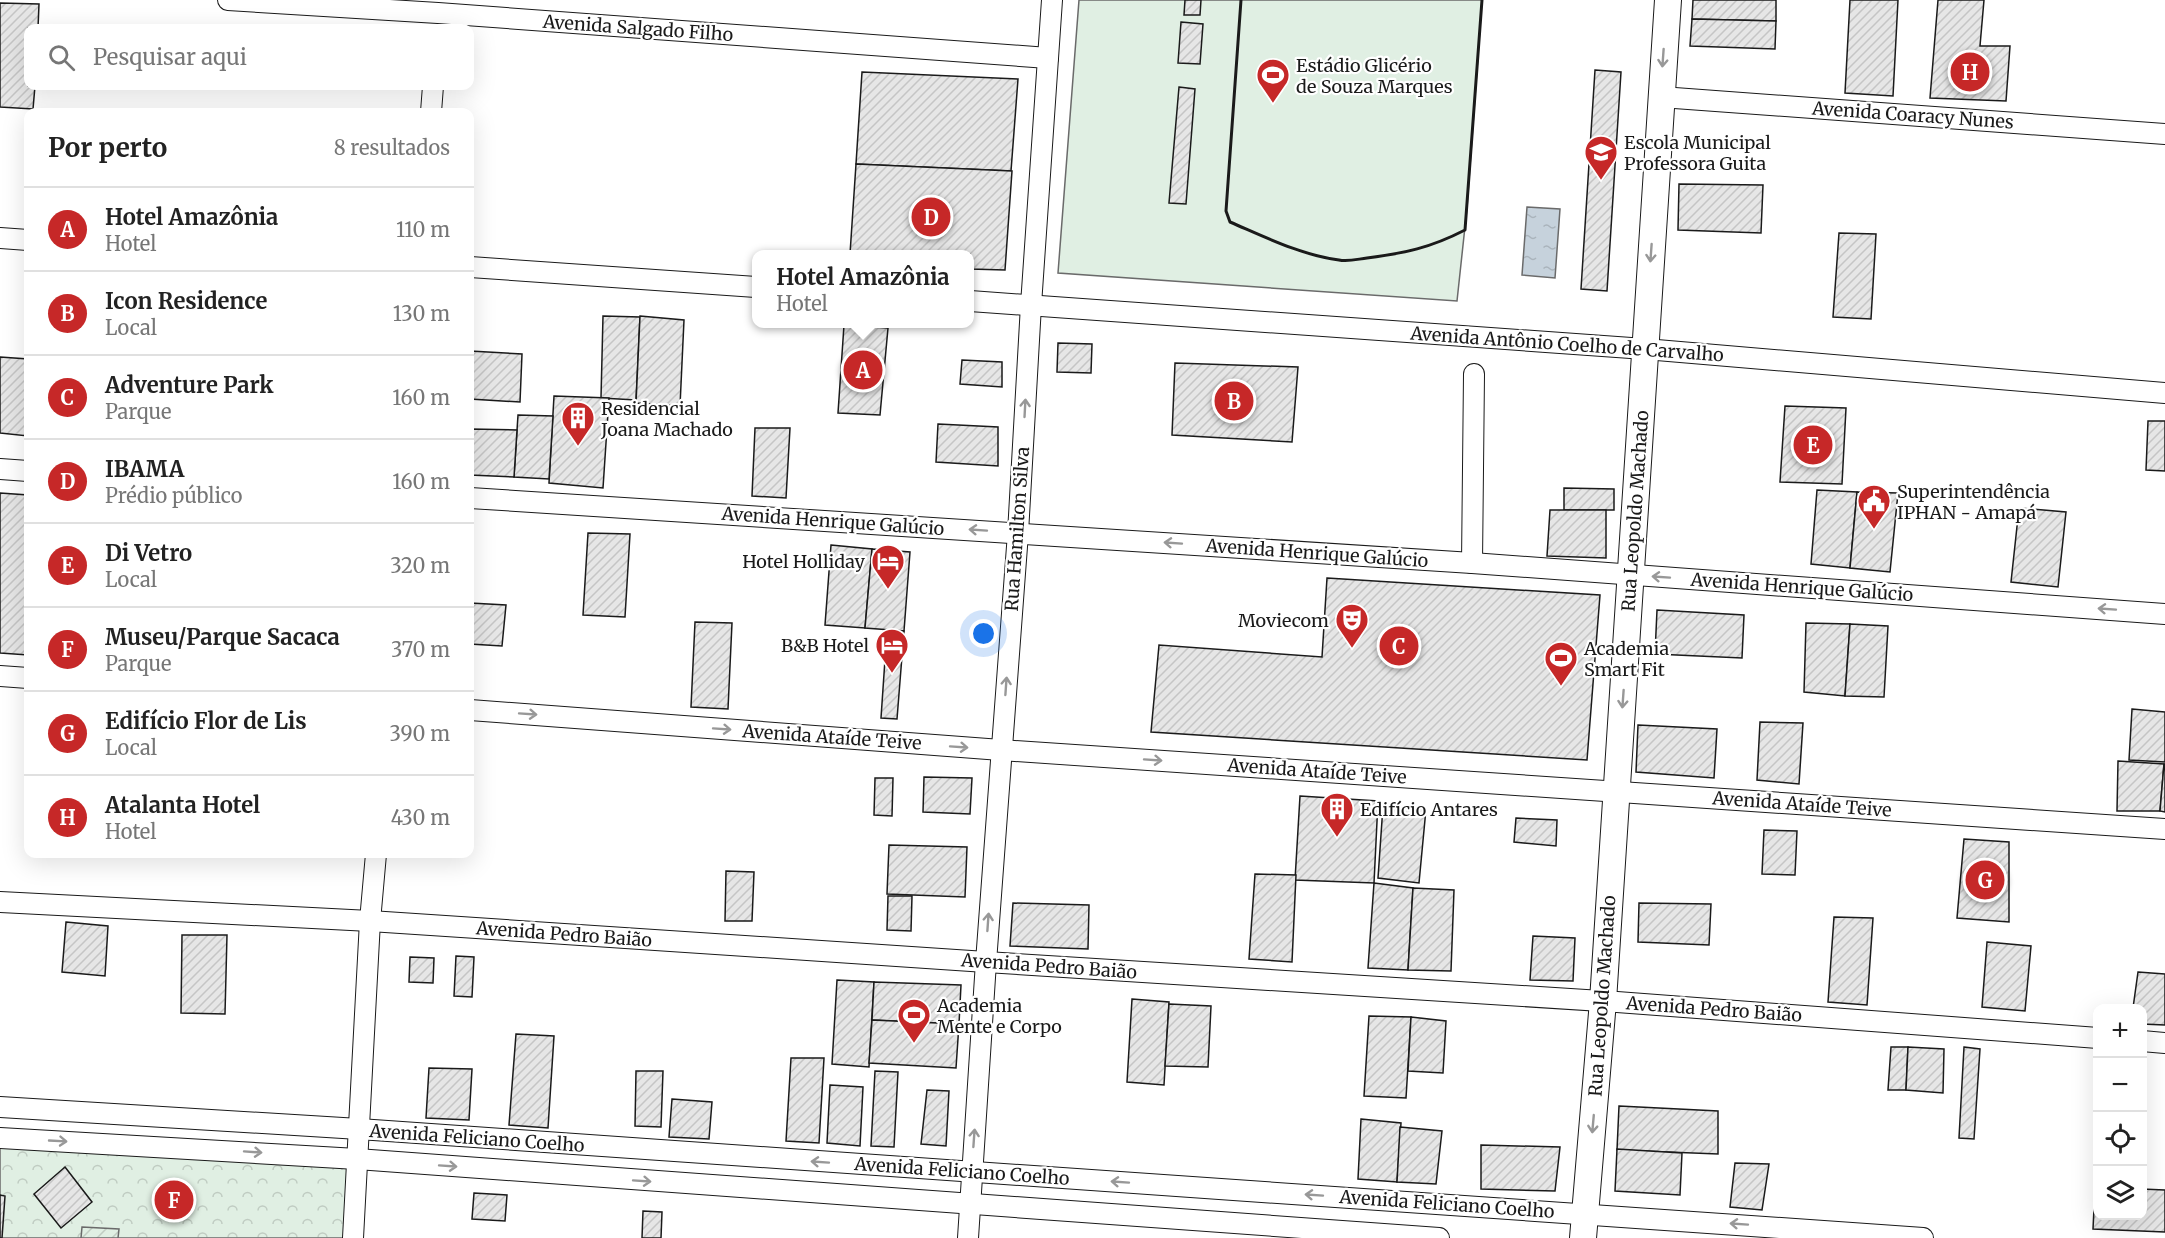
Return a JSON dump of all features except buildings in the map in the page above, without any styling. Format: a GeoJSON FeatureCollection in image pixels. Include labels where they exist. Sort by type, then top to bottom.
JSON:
{"type":"FeatureCollection","features":[{"type":"Feature","properties":{"kind":"main road","name":"Rua Leopoldo Machado"},"geometry":{"type":"LineString","coordinates":[[1584,1226],[1604,1001],[1668,0]]}},
{"type":"Feature","properties":{"kind":"street","name":"Avenida Salgado Filho"},"geometry":{"type":"LineString","coordinates":[[228,0],[1048,58]]}},
{"type":"Feature","properties":{"kind":"street","name":"Rua Hamilton Silva"},"geometry":{"type":"LineString","coordinates":[[968,1238],[1018,533],[1052,0]]}},
{"type":"Feature","properties":{"kind":"street"},"geometry":{"type":"LineString","coordinates":[[431,108],[433,90]]}},
{"type":"Feature","properties":{"kind":"street","name":"Avenida Coaracy Nunes"},"geometry":{"type":"LineString","coordinates":[[1661,97],[2165,134]]}},
{"type":"Feature","properties":{"kind":"street"},"geometry":{"type":"LineString","coordinates":[[0,238],[24,240]]}},
{"type":"Feature","properties":{"kind":"street"},"geometry":{"type":"LineString","coordinates":[[474,267],[752,287]]}},
{"type":"Feature","properties":{"kind":"street","name":"Avenida Antônio Coelho de Carvalho"},"geometry":{"type":"LineString","coordinates":[[974,301],[1645,349],[2165,393]]}},
{"type":"Feature","properties":{"kind":"street"},"geometry":{"type":"LineString","coordinates":[[1472,563],[1474,374]]}},
{"type":"Feature","properties":{"kind":"street"},"geometry":{"type":"LineString","coordinates":[[0,470],[24,471]]}},
{"type":"Feature","properties":{"kind":"street","name":"Avenida Henrique Galúcio"},"geometry":{"type":"LineString","coordinates":[[474,498],[1472,563],[2165,614]]}},
{"type":"Feature","properties":{"kind":"street"},"geometry":{"type":"LineString","coordinates":[[0,676],[24,678]]}},
{"type":"Feature","properties":{"kind":"street","name":"Avenida Ataíde Teive"},"geometry":{"type":"LineString","coordinates":[[474,710],[1001,750],[1617,790],[2165,829]]}},
{"type":"Feature","properties":{"kind":"street"},"geometry":{"type":"LineString","coordinates":[[353,1238],[370,921],[376,858]]}},
{"type":"Feature","properties":{"kind":"street","name":"Avenida Pedro Baião"},"geometry":{"type":"LineString","coordinates":[[0,902],[370,921],[1604,1001],[2093,1038]]}},
{"type":"Feature","properties":{"kind":"street"},"geometry":{"type":"LineString","coordinates":[[2147,1041],[2165,1043]]}},
{"type":"Feature","properties":{"kind":"street","name":"Avenida Feliciano Coelho"},"geometry":{"type":"LineString","coordinates":[[0,1107],[359,1129],[677,1153],[1281,1193],[1584,1226],[1923,1238]]}},
{"type":"Feature","properties":{"kind":"street"},"geometry":{"type":"LineString","coordinates":[[187,1148],[188,1120]]}},
{"type":"Feature","properties":{"kind":"street","name":"Avenida Feliciano Coelho"},"geometry":{"type":"LineString","coordinates":[[0,1138],[357,1159],[1439,1238]]}},
{"type":"Feature","properties":{"kind":"street"},"geometry":{"type":"LineString","coordinates":[[675,1184],[677,1153]]}},
{"type":"Feature","properties":{"kind":"street"},"geometry":{"type":"LineString","coordinates":[[1278,1226],[1281,1193]]}},
{"type":"Feature","properties":{"kind":"green space","name":"Estádio Glicério de Souza Marques"},"geometry":{"type":"Polygon","coordinates":[[[1079,0],[1482,0],[1467,208],[1457,301],[1058,273],[1079,0]]]}},
{"type":"Feature","properties":{"kind":"green space"},"geometry":{"type":"Polygon","coordinates":[[[0,1139],[350,1162],[346,1238],[0,1238],[0,1139]]]}},
{"type":"Feature","properties":{"kind":"green space"},"geometry":{"type":"Polygon","coordinates":[[[82,1227],[119,1229],[118,1238],[81,1238],[82,1227]]]}},
{"type":"Feature","properties":{"kind":"water"},"geometry":{"type":"Polygon","coordinates":[[[1527,207],[1560,209],[1555,278],[1522,275],[1527,207]]]}},
{"type":"Feature","properties":{"kind":"wall"},"geometry":{"type":"LineString","coordinates":[[1241,0],[1226,211],[1230,222],[1297,250],[1346,261],[1417,249],[1465,230],[1482,0]]}},
{"type":"Feature","properties":{"kind":"place","name":"Atalanta Hotel"},"geometry":{"type":"Point","coordinates":[1970,72]}},
{"type":"Feature","properties":{"kind":"place","name":"Estádio Glicério de Souza Marques"},"geometry":{"type":"Point","coordinates":[1273,104]}},
{"type":"Feature","properties":{"kind":"place","name":"Escola Municipal Professora Guita"},"geometry":{"type":"Point","coordinates":[1601,181]}},
{"type":"Feature","properties":{"kind":"place","name":"IBAMA"},"geometry":{"type":"Point","coordinates":[931,217]}},
{"type":"Feature","properties":{"kind":"place","name":"Hotel Amazônia"},"geometry":{"type":"Point","coordinates":[863,370]}},
{"type":"Feature","properties":{"kind":"place","name":"Icon Residence"},"geometry":{"type":"Point","coordinates":[1234,401]}},
{"type":"Feature","properties":{"kind":"place","name":"Di Vetro"},"geometry":{"type":"Point","coordinates":[1813,445]}},
{"type":"Feature","properties":{"kind":"place","name":"Residencial Joana Machado"},"geometry":{"type":"Point","coordinates":[578,447]}},
{"type":"Feature","properties":{"kind":"place","name":"Superintendência IPHAN - Amapá"},"geometry":{"type":"Point","coordinates":[1874,530]}},
{"type":"Feature","properties":{"kind":"place","name":"Hotel Holliday"},"geometry":{"type":"Point","coordinates":[888,590]}},
{"type":"Feature","properties":{"kind":"place","name":"Adventure Park"},"geometry":{"type":"Point","coordinates":[1399,646]}},
{"type":"Feature","properties":{"kind":"place","name":"Moviecom"},"geometry":{"type":"Point","coordinates":[1352,649]}},
{"type":"Feature","properties":{"kind":"place","name":"B&B Hotel"},"geometry":{"type":"Point","coordinates":[892,674]}},
{"type":"Feature","properties":{"kind":"place","name":"Academia Smart Fit"},"geometry":{"type":"Point","coordinates":[1561,687]}},
{"type":"Feature","properties":{"kind":"place","name":"Edifício Antares"},"geometry":{"type":"Point","coordinates":[1337,838]}},
{"type":"Feature","properties":{"kind":"place","name":"Edifício Flor de Lis"},"geometry":{"type":"Point","coordinates":[1985,880]}},
{"type":"Feature","properties":{"kind":"place","name":"Academia Mente e Corpo"},"geometry":{"type":"Point","coordinates":[914,1044]}},
{"type":"Feature","properties":{"kind":"place","name":"Museu/Parque Sacaca"},"geometry":{"type":"Point","coordinates":[174,1200]}}]}
